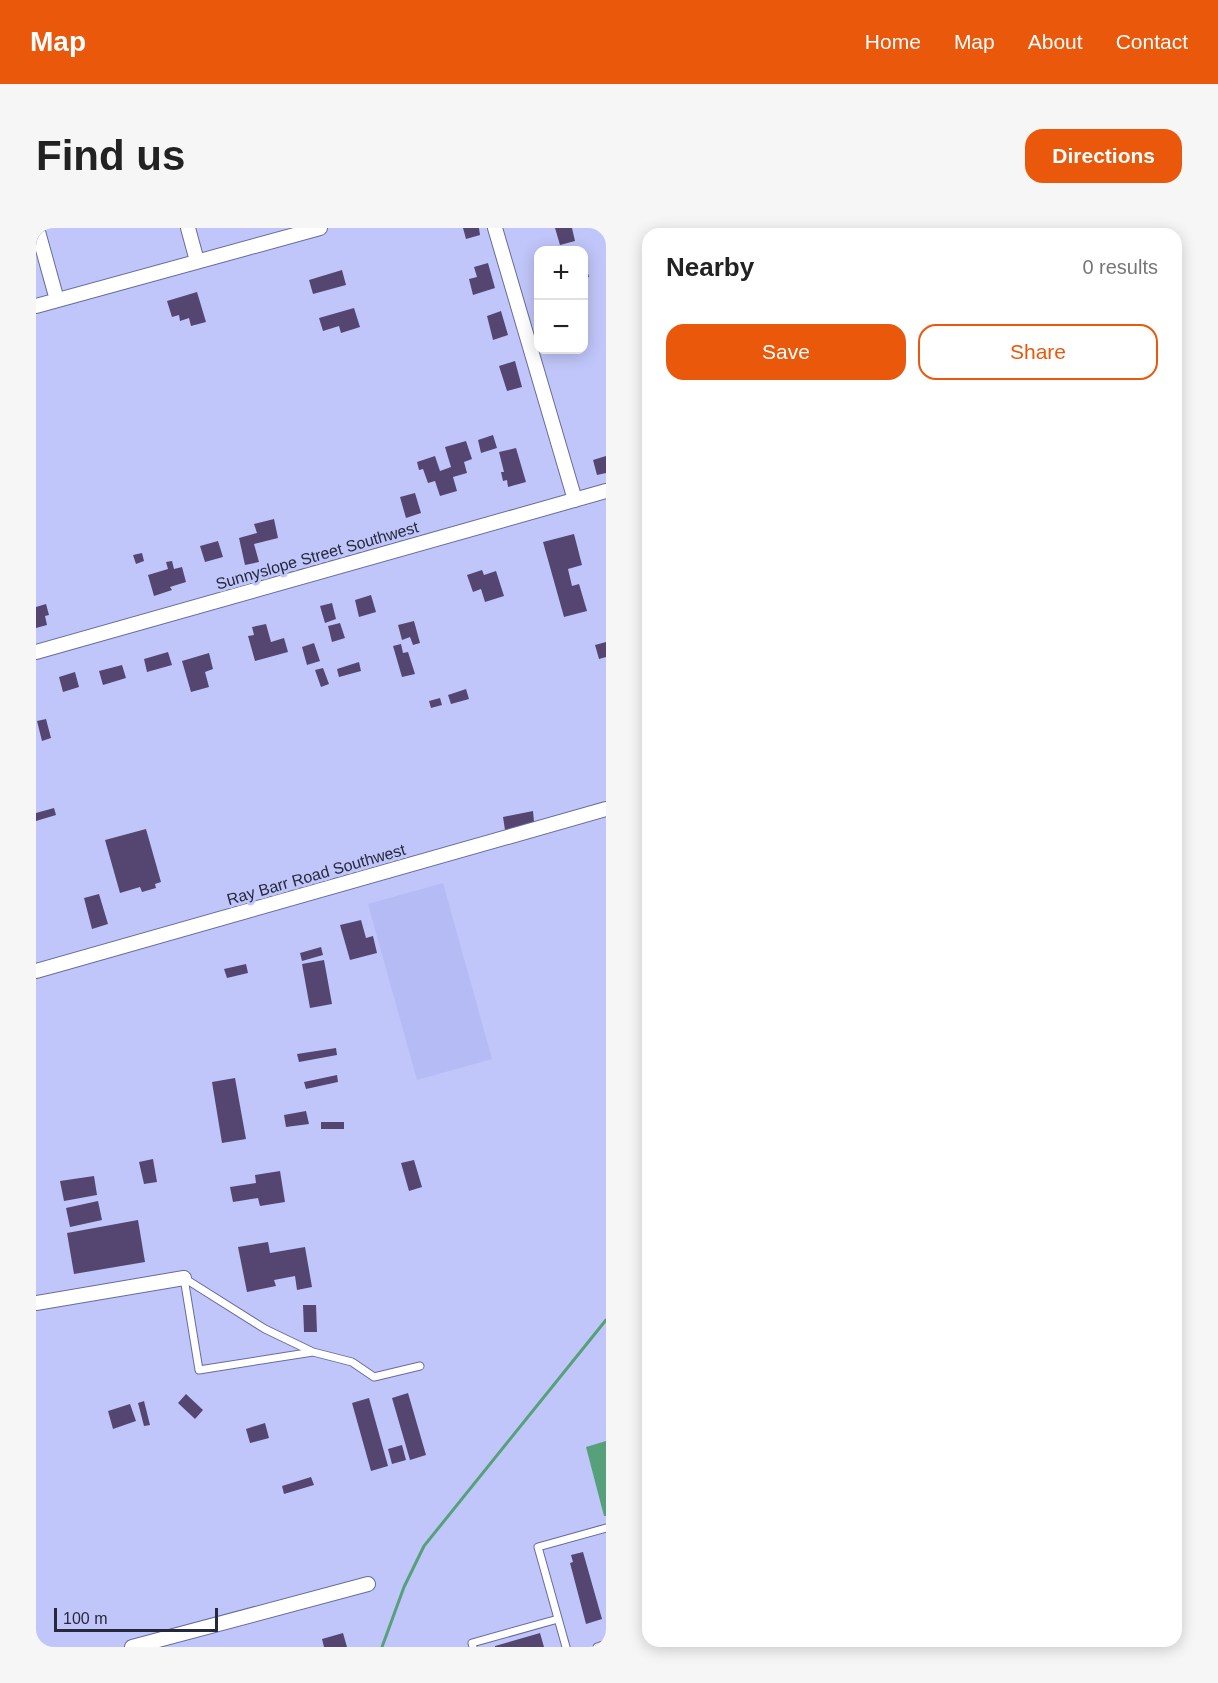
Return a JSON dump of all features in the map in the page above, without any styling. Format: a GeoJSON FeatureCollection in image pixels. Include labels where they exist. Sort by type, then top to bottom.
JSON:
{"type":"FeatureCollection","features":[{"type":"Feature","properties":{"kind":"street"},"geometry":{"type":"LineString","coordinates":[[37,228],[57,300]]}},
{"type":"Feature","properties":{"kind":"street"},"geometry":{"type":"LineString","coordinates":[[188,228],[197,261]]}},
{"type":"Feature","properties":{"kind":"street"},"geometry":{"type":"LineString","coordinates":[[36,306],[320,228]]}},
{"type":"Feature","properties":{"kind":"street"},"geometry":{"type":"LineString","coordinates":[[495,228],[575,500]]}},
{"type":"Feature","properties":{"kind":"street","name":"Sunnyslope Street Southwest"},"geometry":{"type":"LineString","coordinates":[[36,652],[606,491]]}},
{"type":"Feature","properties":{"kind":"street","name":"Ray Barr Road Southwest"},"geometry":{"type":"LineString","coordinates":[[36,971],[606,809]]}},
{"type":"Feature","properties":{"kind":"street"},"geometry":{"type":"LineString","coordinates":[[36,1303],[184,1278]]}},
{"type":"Feature","properties":{"kind":"street"},"geometry":{"type":"LineString","coordinates":[[132,1647],[368,1584]]}},
{"type":"Feature","properties":{"kind":"lane"},"geometry":{"type":"LineString","coordinates":[[184,1278],[199,1370],[313,1352]]}},
{"type":"Feature","properties":{"kind":"lane"},"geometry":{"type":"LineString","coordinates":[[184,1278],[265,1329],[313,1352],[352,1362],[374,1377],[420,1366]]}},
{"type":"Feature","properties":{"kind":"lane"},"geometry":{"type":"LineString","coordinates":[[566,1647],[538,1547],[606,1528]]}},
{"type":"Feature","properties":{"kind":"lane"},"geometry":{"type":"LineString","coordinates":[[473,1647],[472,1643],[558,1619]]}},
{"type":"Feature","properties":{"kind":"lane"},"geometry":{"type":"LineString","coordinates":[[597,1647],[606,1644]]}},
{"type":"Feature","properties":{"kind":"shaded area"},"geometry":{"type":"Polygon","coordinates":[[[443,883],[492,1059],[417,1080],[368,904],[443,883]]]}},
{"type":"Feature","properties":{"kind":"shaded area"},"geometry":{"type":"Polygon","coordinates":[[[606,1441],[606,1516],[604,1516],[586,1447],[606,1441]]]}},
{"type":"Feature","properties":{"kind":"building"},"geometry":{"type":"Polygon","coordinates":[[[463,228],[479,228],[480,235],[466,239],[463,228]]]}},
{"type":"Feature","properties":{"kind":"building"},"geometry":{"type":"Polygon","coordinates":[[[555,228],[572,228],[575,241],[560,245],[555,228]]]}},
{"type":"Feature","properties":{"kind":"building"},"geometry":{"type":"Polygon","coordinates":[[[488,263],[495,288],[473,295],[469,279],[477,277],[474,267],[488,263]]]}},
{"type":"Feature","properties":{"kind":"building"},"geometry":{"type":"Polygon","coordinates":[[[342,270],[346,285],[313,294],[309,280],[342,270]]]}},
{"type":"Feature","properties":{"kind":"building"},"geometry":{"type":"Polygon","coordinates":[[[197,292],[206,322],[191,326],[189,318],[180,321],[179,315],[172,317],[167,301],[197,292]]]}},
{"type":"Feature","properties":{"kind":"building"},"geometry":{"type":"Polygon","coordinates":[[[354,308],[360,327],[341,333],[339,326],[323,331],[319,318],[354,308]]]}},
{"type":"Feature","properties":{"kind":"building"},"geometry":{"type":"Polygon","coordinates":[[[501,311],[508,335],[493,340],[487,316],[501,311]]]}},
{"type":"Feature","properties":{"kind":"building"},"geometry":{"type":"Polygon","coordinates":[[[515,361],[522,387],[507,391],[499,366],[515,361]]]}},
{"type":"Feature","properties":{"kind":"building"},"geometry":{"type":"Polygon","coordinates":[[[493,435],[497,448],[481,453],[478,440],[493,435]]]}},
{"type":"Feature","properties":{"kind":"building"},"geometry":{"type":"Polygon","coordinates":[[[466,441],[472,459],[464,462],[467,473],[453,477],[457,491],[440,496],[435,481],[428,483],[423,469],[419,470],[417,462],[435,456],[440,471],[451,467],[445,447],[466,441]]]}},
{"type":"Feature","properties":{"kind":"building"},"geometry":{"type":"Polygon","coordinates":[[[516,448],[526,482],[508,487],[507,480],[503,481],[501,472],[504,472],[499,452],[516,448]]]}},
{"type":"Feature","properties":{"kind":"building"},"geometry":{"type":"Polygon","coordinates":[[[606,456],[606,473],[597,475],[593,460],[606,456]]]}},
{"type":"Feature","properties":{"kind":"building"},"geometry":{"type":"Polygon","coordinates":[[[415,493],[421,513],[406,518],[400,497],[415,493]]]}},
{"type":"Feature","properties":{"kind":"building"},"geometry":{"type":"Polygon","coordinates":[[[274,519],[278,538],[254,544],[259,562],[245,565],[239,538],[257,533],[254,524],[274,519]]]}},
{"type":"Feature","properties":{"kind":"building"},"geometry":{"type":"Polygon","coordinates":[[[574,534],[582,565],[568,569],[572,586],[579,584],[587,611],[564,617],[543,542],[574,534]]]}},
{"type":"Feature","properties":{"kind":"building"},"geometry":{"type":"Polygon","coordinates":[[[218,541],[223,557],[205,562],[200,546],[218,541]]]}},
{"type":"Feature","properties":{"kind":"building"},"geometry":{"type":"Polygon","coordinates":[[[142,553],[144,561],[136,564],[133,555],[142,553]]]}},
{"type":"Feature","properties":{"kind":"building"},"geometry":{"type":"Polygon","coordinates":[[[172,561],[174,569],[182,567],[186,582],[170,587],[172,590],[154,596],[148,575],[168,569],[166,562],[172,561]]]}},
{"type":"Feature","properties":{"kind":"building"},"geometry":{"type":"Polygon","coordinates":[[[482,570],[484,575],[496,571],[504,596],[485,602],[481,589],[473,592],[467,575],[482,570]]]}},
{"type":"Feature","properties":{"kind":"building"},"geometry":{"type":"Polygon","coordinates":[[[371,595],[376,612],[359,617],[355,600],[371,595]]]}},
{"type":"Feature","properties":{"kind":"building"},"geometry":{"type":"Polygon","coordinates":[[[332,603],[336,619],[325,623],[320,606],[332,603]]]}},
{"type":"Feature","properties":{"kind":"building"},"geometry":{"type":"Polygon","coordinates":[[[46,604],[49,615],[45,616],[47,625],[36,628],[36,607],[46,604]]]}},
{"type":"Feature","properties":{"kind":"building"},"geometry":{"type":"Polygon","coordinates":[[[414,621],[420,643],[413,645],[410,637],[402,640],[398,625],[414,621]]]}},
{"type":"Feature","properties":{"kind":"building"},"geometry":{"type":"Polygon","coordinates":[[[340,623],[345,638],[332,642],[328,626],[340,623]]]}},
{"type":"Feature","properties":{"kind":"building"},"geometry":{"type":"Polygon","coordinates":[[[266,624],[271,642],[284,638],[288,652],[255,661],[248,636],[254,635],[252,627],[266,624]]]}},
{"type":"Feature","properties":{"kind":"building"},"geometry":{"type":"Polygon","coordinates":[[[606,642],[606,657],[599,659],[595,645],[606,642]]]}},
{"type":"Feature","properties":{"kind":"building"},"geometry":{"type":"Polygon","coordinates":[[[314,643],[320,661],[307,665],[302,647],[314,643]]]}},
{"type":"Feature","properties":{"kind":"building"},"geometry":{"type":"Polygon","coordinates":[[[401,644],[403,653],[408,652],[415,674],[402,677],[393,646],[401,644]]]}},
{"type":"Feature","properties":{"kind":"building"},"geometry":{"type":"Polygon","coordinates":[[[168,652],[172,665],[147,672],[144,659],[168,652]]]}},
{"type":"Feature","properties":{"kind":"building"},"geometry":{"type":"Polygon","coordinates":[[[209,653],[213,669],[205,672],[209,687],[191,692],[182,661],[209,653]]]}},
{"type":"Feature","properties":{"kind":"building"},"geometry":{"type":"Polygon","coordinates":[[[359,662],[361,671],[339,677],[337,669],[359,662]]]}},
{"type":"Feature","properties":{"kind":"building"},"geometry":{"type":"Polygon","coordinates":[[[122,665],[126,678],[103,685],[99,671],[122,665]]]}},
{"type":"Feature","properties":{"kind":"building"},"geometry":{"type":"Polygon","coordinates":[[[323,668],[329,684],[321,687],[315,670],[323,668]]]}},
{"type":"Feature","properties":{"kind":"building"},"geometry":{"type":"Polygon","coordinates":[[[75,672],[79,687],[63,692],[59,677],[75,672]]]}},
{"type":"Feature","properties":{"kind":"building"},"geometry":{"type":"Polygon","coordinates":[[[466,689],[469,699],[451,704],[448,695],[466,689]]]}},
{"type":"Feature","properties":{"kind":"building"},"geometry":{"type":"Polygon","coordinates":[[[440,698],[442,705],[431,708],[429,701],[440,698]]]}},
{"type":"Feature","properties":{"kind":"building"},"geometry":{"type":"Polygon","coordinates":[[[46,719],[51,738],[42,741],[37,721],[46,719]]]}},
{"type":"Feature","properties":{"kind":"building"},"geometry":{"type":"Polygon","coordinates":[[[54,808],[56,815],[36,821],[36,813],[54,808]]]}},
{"type":"Feature","properties":{"kind":"building"},"geometry":{"type":"Polygon","coordinates":[[[533,811],[532,830],[505,830],[503,817],[533,811]]]}},
{"type":"Feature","properties":{"kind":"building"},"geometry":{"type":"Polygon","coordinates":[[[146,829],[161,882],[155,884],[156,888],[142,892],[140,887],[120,893],[105,840],[146,829]]]}},
{"type":"Feature","properties":{"kind":"building"},"geometry":{"type":"Polygon","coordinates":[[[99,894],[108,924],[92,929],[84,898],[99,894]]]}},
{"type":"Feature","properties":{"kind":"building"},"geometry":{"type":"Polygon","coordinates":[[[361,920],[366,938],[373,936],[377,953],[350,960],[340,925],[361,920]]]}},
{"type":"Feature","properties":{"kind":"building"},"geometry":{"type":"Polygon","coordinates":[[[321,947],[323,955],[302,961],[300,953],[321,947]]]}},
{"type":"Feature","properties":{"kind":"building"},"geometry":{"type":"Polygon","coordinates":[[[324,960],[332,1004],[310,1008],[302,964],[324,960]]]}},
{"type":"Feature","properties":{"kind":"building"},"geometry":{"type":"Polygon","coordinates":[[[246,964],[248,973],[227,978],[224,969],[246,964]]]}},
{"type":"Feature","properties":{"kind":"building"},"geometry":{"type":"Polygon","coordinates":[[[336,1048],[337,1055],[299,1062],[297,1054],[336,1048]]]}},
{"type":"Feature","properties":{"kind":"building"},"geometry":{"type":"Polygon","coordinates":[[[337,1075],[338,1082],[306,1089],[304,1082],[337,1075]]]}},
{"type":"Feature","properties":{"kind":"building"},"geometry":{"type":"Polygon","coordinates":[[[235,1078],[246,1139],[222,1143],[212,1082],[235,1078]]]}},
{"type":"Feature","properties":{"kind":"building"},"geometry":{"type":"Polygon","coordinates":[[[306,1111],[309,1124],[286,1127],[284,1115],[306,1111]]]}},
{"type":"Feature","properties":{"kind":"building"},"geometry":{"type":"Polygon","coordinates":[[[321,1122],[344,1122],[344,1129],[321,1129],[321,1122]]]}},
{"type":"Feature","properties":{"kind":"building"},"geometry":{"type":"Polygon","coordinates":[[[153,1159],[157,1182],[144,1184],[139,1162],[153,1159]]]}},
{"type":"Feature","properties":{"kind":"building"},"geometry":{"type":"Polygon","coordinates":[[[414,1160],[422,1187],[409,1191],[401,1163],[414,1160]]]}},
{"type":"Feature","properties":{"kind":"building"},"geometry":{"type":"Polygon","coordinates":[[[280,1171],[285,1202],[260,1206],[258,1198],[233,1202],[230,1187],[256,1183],[255,1175],[280,1171]]]}},
{"type":"Feature","properties":{"kind":"building"},"geometry":{"type":"Polygon","coordinates":[[[94,1176],[97,1195],[64,1201],[60,1181],[94,1176]]]}},
{"type":"Feature","properties":{"kind":"building"},"geometry":{"type":"Polygon","coordinates":[[[98,1201],[102,1220],[70,1227],[66,1208],[98,1201]]]}},
{"type":"Feature","properties":{"kind":"building"},"geometry":{"type":"Polygon","coordinates":[[[138,1220],[145,1262],[74,1274],[67,1233],[138,1220]]]}},
{"type":"Feature","properties":{"kind":"building"},"geometry":{"type":"Polygon","coordinates":[[[268,1242],[270,1253],[305,1247],[312,1287],[297,1290],[295,1276],[274,1280],[276,1286],[247,1292],[238,1247],[268,1242]]]}},
{"type":"Feature","properties":{"kind":"building"},"geometry":{"type":"Polygon","coordinates":[[[303,1305],[316,1305],[317,1332],[304,1332],[303,1305]]]}},
{"type":"Feature","properties":{"kind":"building"},"geometry":{"type":"Polygon","coordinates":[[[408,1393],[426,1455],[410,1460],[392,1398],[408,1393]]]}},
{"type":"Feature","properties":{"kind":"building"},"geometry":{"type":"Polygon","coordinates":[[[186,1394],[203,1410],[195,1419],[178,1403],[186,1394]]]}},
{"type":"Feature","properties":{"kind":"building"},"geometry":{"type":"Polygon","coordinates":[[[369,1398],[388,1466],[371,1471],[352,1403],[369,1398]]]}},
{"type":"Feature","properties":{"kind":"building"},"geometry":{"type":"Polygon","coordinates":[[[144,1401],[150,1425],[144,1426],[138,1403],[144,1401]]]}},
{"type":"Feature","properties":{"kind":"building"},"geometry":{"type":"Polygon","coordinates":[[[130,1404],[136,1421],[113,1429],[108,1411],[130,1404]]]}},
{"type":"Feature","properties":{"kind":"building"},"geometry":{"type":"Polygon","coordinates":[[[265,1423],[269,1438],[250,1443],[246,1429],[265,1423]]]}},
{"type":"Feature","properties":{"kind":"building"},"geometry":{"type":"Polygon","coordinates":[[[402,1445],[406,1460],[392,1464],[388,1449],[402,1445]]]}},
{"type":"Feature","properties":{"kind":"building"},"geometry":{"type":"Polygon","coordinates":[[[311,1477],[314,1485],[284,1494],[282,1486],[311,1477]]]}},
{"type":"Feature","properties":{"kind":"building"},"geometry":{"type":"Polygon","coordinates":[[[583,1552],[602,1619],[586,1624],[570,1563],[573,1562],[571,1555],[583,1552]]]}},
{"type":"Feature","properties":{"kind":"building"},"geometry":{"type":"Polygon","coordinates":[[[343,1633],[347,1647],[324,1647],[322,1639],[343,1633]]]}},
{"type":"Feature","properties":{"kind":"building"},"geometry":{"type":"Polygon","coordinates":[[[540,1633],[544,1647],[495,1647],[495,1646],[540,1633]]]}},
{"type":"Feature","properties":{"kind":"waterway"},"geometry":{"type":"LineString","coordinates":[[382,1647],[404,1587],[424,1546],[606,1320]]}}]}
